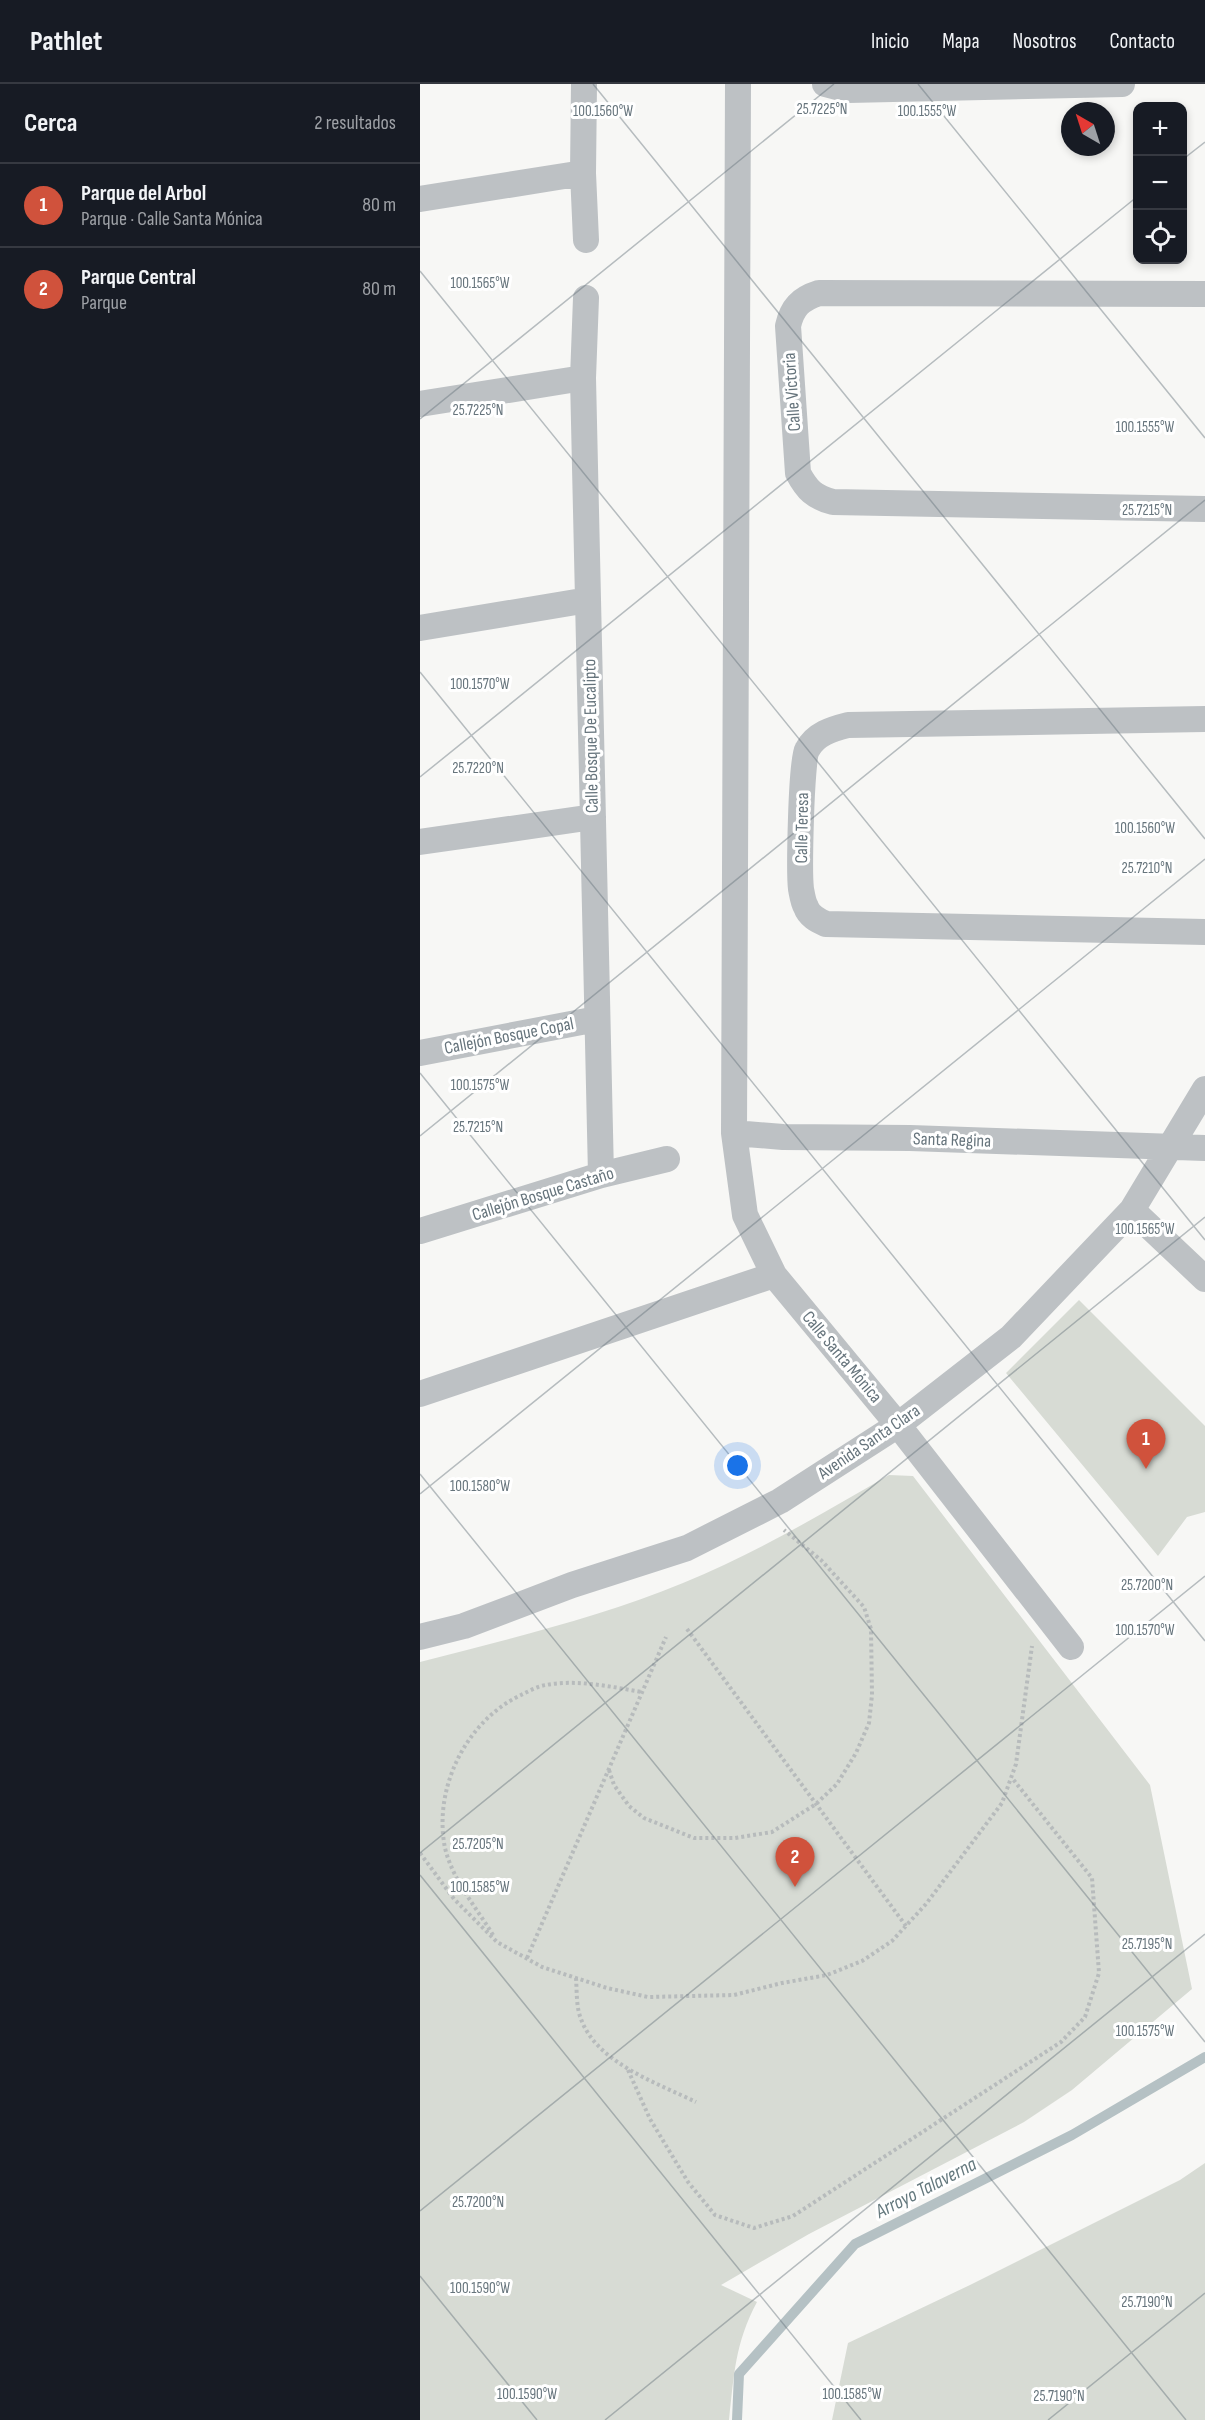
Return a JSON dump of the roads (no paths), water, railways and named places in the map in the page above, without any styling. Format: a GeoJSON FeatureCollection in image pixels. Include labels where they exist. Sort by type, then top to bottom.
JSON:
{"type":"FeatureCollection","features":[{"type":"Feature","properties":{"kind":"street"},"geometry":{"type":"LineString","coordinates":[[584,84],[583,173],[586,240]]}},
{"type":"Feature","properties":{"kind":"street","name":"Calle Santa Mónica"},"geometry":{"type":"LineString","coordinates":[[738,84],[734,1133],[745,1215],[774,1275],[898,1425],[1071,1647]]}},
{"type":"Feature","properties":{"kind":"street"},"geometry":{"type":"LineString","coordinates":[[825,84],[848,90],[1122,84]]}},
{"type":"Feature","properties":{"kind":"street"},"geometry":{"type":"LineString","coordinates":[[420,199],[583,173]]}},
{"type":"Feature","properties":{"kind":"street","name":"Calle Victoria"},"geometry":{"type":"LineString","coordinates":[[1205,294],[819,293],[806,297],[797,305],[790,315],[788,326],[798,473],[807,489],[818,498],[833,502],[1205,509]]}},
{"type":"Feature","properties":{"kind":"street","name":"Calle Bosque De Eucalipto"},"geometry":{"type":"LineString","coordinates":[[586,298],[584,378],[601,1175]]}},
{"type":"Feature","properties":{"kind":"street"},"geometry":{"type":"LineString","coordinates":[[420,404],[584,378]]}},
{"type":"Feature","properties":{"kind":"street"},"geometry":{"type":"LineString","coordinates":[[420,628],[588,600]]}},
{"type":"Feature","properties":{"kind":"street","name":"Calle Teresa"},"geometry":{"type":"LineString","coordinates":[[1205,719],[848,724],[829,729],[814,740],[806,752],[803,771],[801,888],[806,908],[815,919],[826,924],[1205,932]]}},
{"type":"Feature","properties":{"kind":"street"},"geometry":{"type":"LineString","coordinates":[[420,842],[593,817]]}},
{"type":"Feature","properties":{"kind":"street","name":"Callejón Bosque Copal"},"geometry":{"type":"LineString","coordinates":[[420,1053],[597,1019]]}},
{"type":"Feature","properties":{"kind":"street","name":"Avenida Santa Clara"},"geometry":{"type":"LineString","coordinates":[[420,1637],[464,1626],[572,1585],[687,1548],[780,1501],[898,1425],[1011,1337],[1132,1210],[1205,1089]]}},
{"type":"Feature","properties":{"kind":"street","name":"Santa Regina"},"geometry":{"type":"LineString","coordinates":[[734,1133],[783,1137],[1205,1148]]}},
{"type":"Feature","properties":{"kind":"street","name":"Callejón Bosque Castaño"},"geometry":{"type":"LineString","coordinates":[[421,1229],[601,1175],[667,1159]]}},
{"type":"Feature","properties":{"kind":"street"},"geometry":{"type":"LineString","coordinates":[[1132,1210],[1205,1279]]}},
{"type":"Feature","properties":{"kind":"street"},"geometry":{"type":"LineString","coordinates":[[420,1394],[774,1275]]}},
{"type":"Feature","properties":{"kind":"waterway","name":"Arroyo Talaverna"},"geometry":{"type":"LineString","coordinates":[[737,2420],[739,2374],[855,2244],[1072,2135],[1205,2057]]}},
{"type":"Feature","properties":{"kind":"place","name":"Parque del Arbol"},"geometry":{"type":"Point","coordinates":[1146,1469]}},
{"type":"Feature","properties":{"kind":"place","name":"Parque Central"},"geometry":{"type":"Point","coordinates":[795,1887]}}]}
